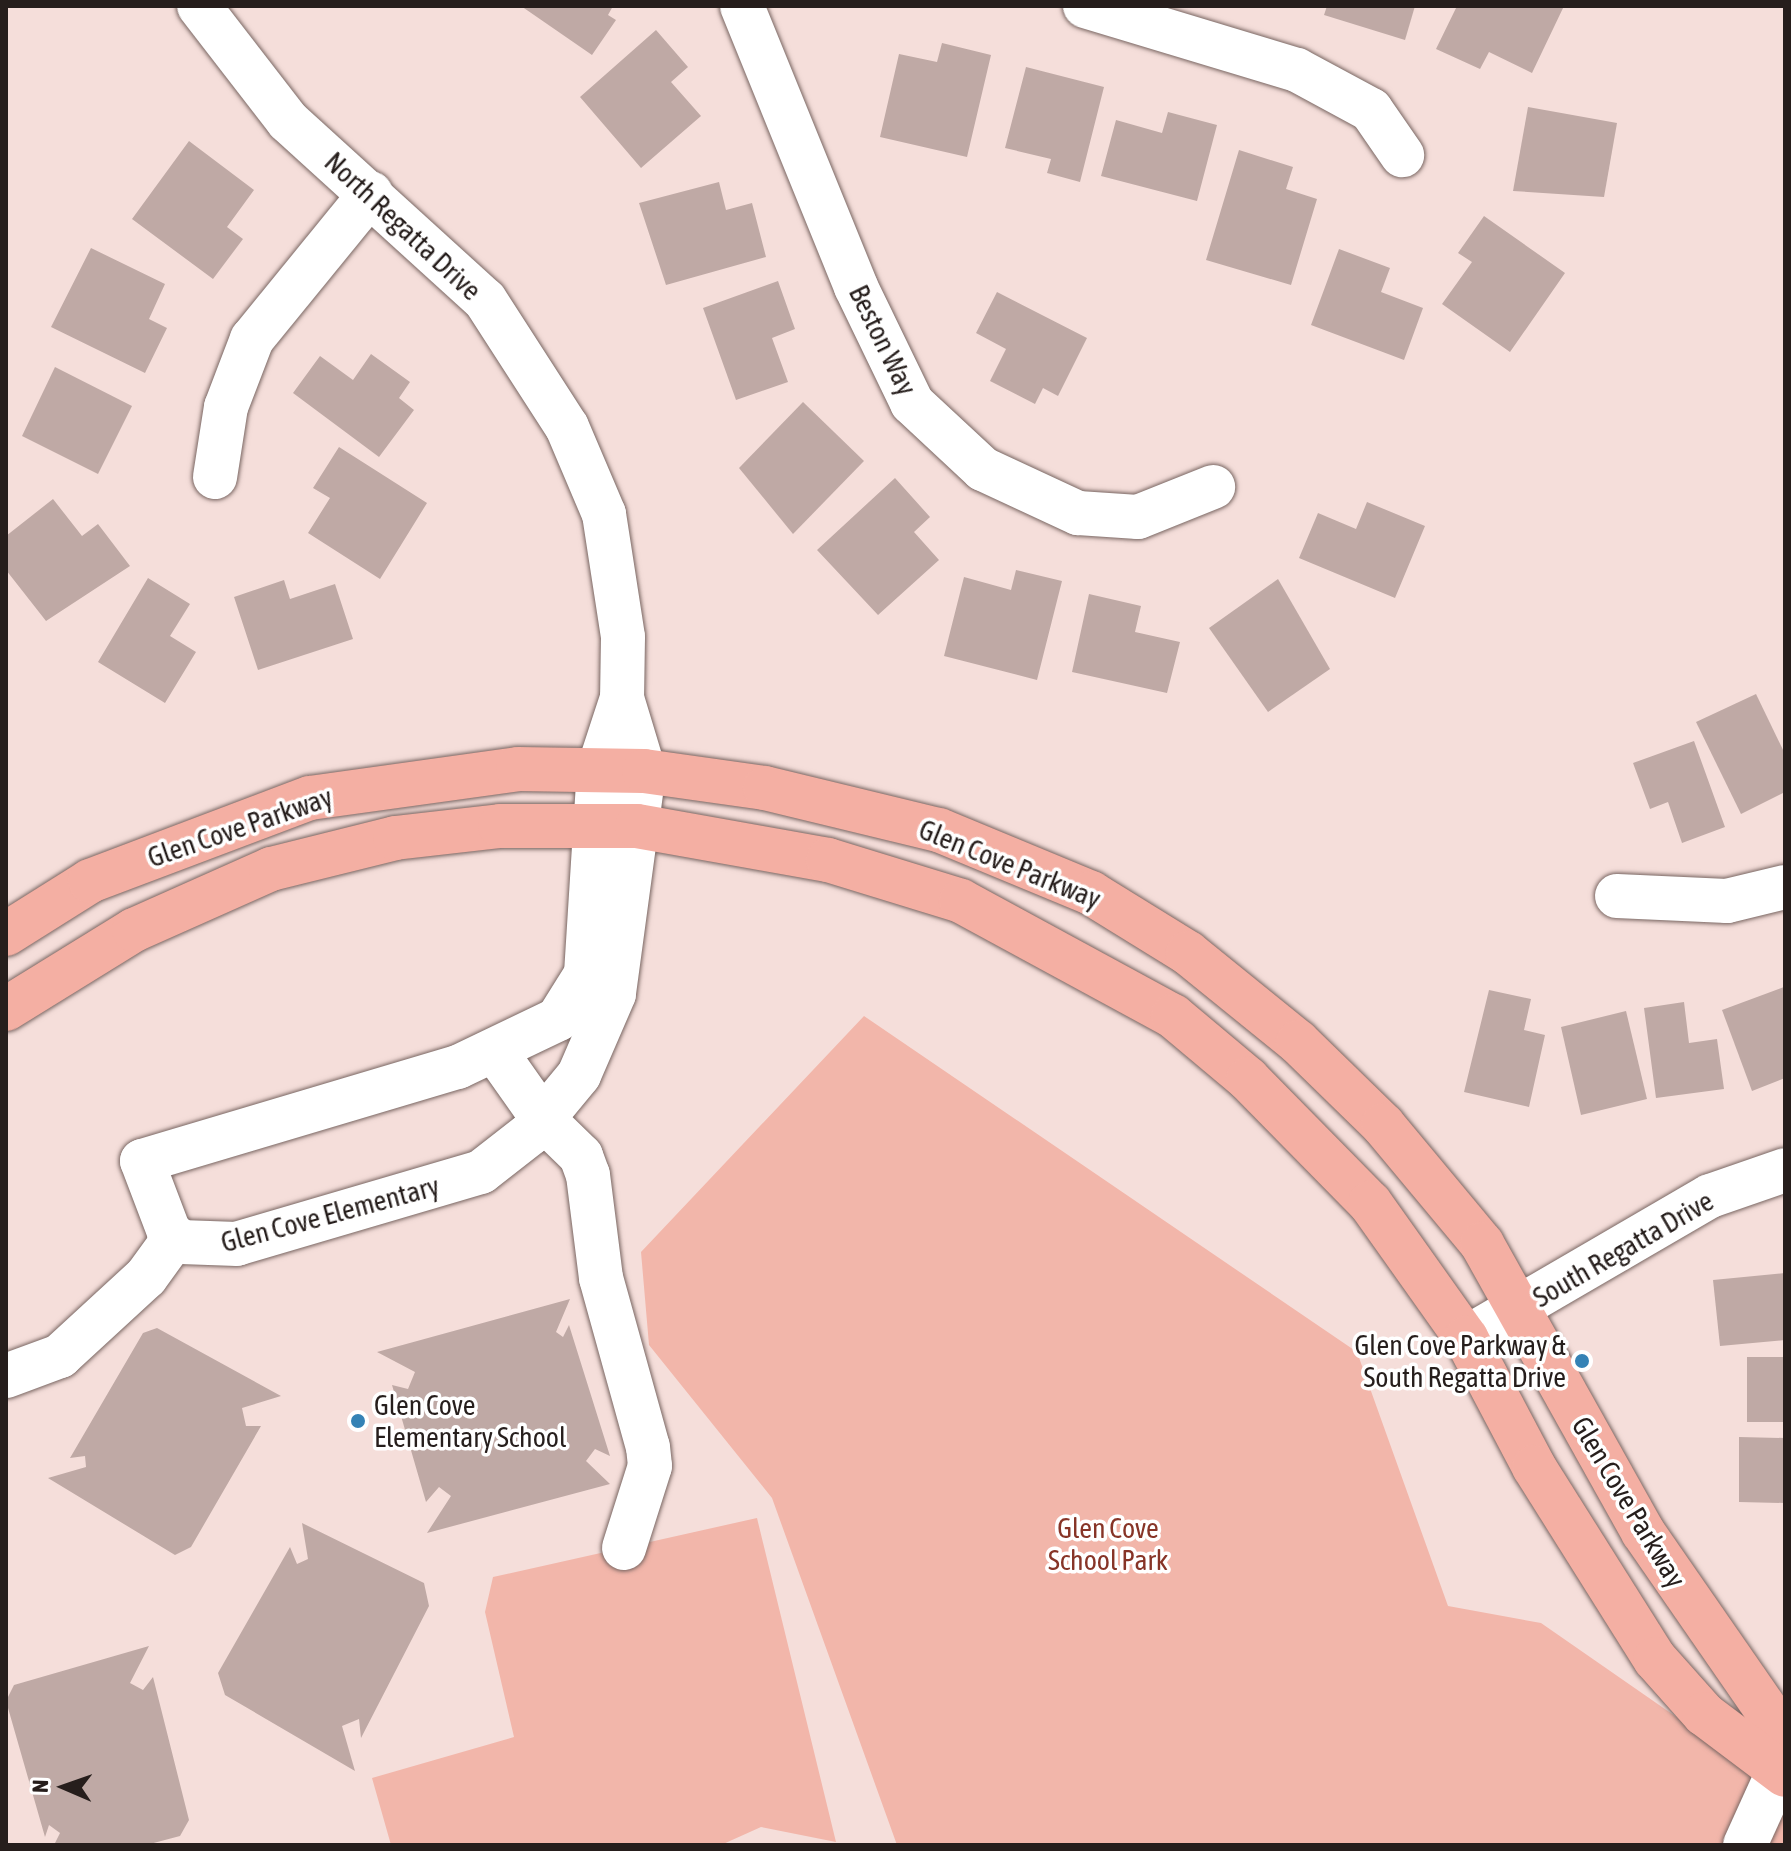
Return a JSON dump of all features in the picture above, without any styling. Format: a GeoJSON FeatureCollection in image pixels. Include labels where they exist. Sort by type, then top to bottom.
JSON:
{"type":"FeatureCollection","features":[{"type":"Feature","properties":{"kind":"main road","name":"Glen Cove Parkway"},"geometry":{"type":"LineString","coordinates":[[6,934],[90,881],[310,798],[407,779],[599,768],[644,771],[765,788],[939,830],[1091,893],[1188,953],[1298,1042],[1383,1125],[1482,1244],[1643,1532],[1782,1760]]}},
{"type":"Feature","properties":{"kind":"main road","name":"Glen Cove Parkway"},"geometry":{"type":"LineString","coordinates":[[6,1009],[134,930],[271,869],[395,838],[618,825],[828,860],[961,901],[1173,1016],[1248,1079],[1370,1203],[1466,1338],[1534,1467],[1655,1659],[1704,1714],[1782,1760]]}},
{"type":"Feature","properties":{"kind":"street","name":"North Regatta Drive"},"geometry":{"type":"LineString","coordinates":[[199,6],[288,121],[371,193],[485,300],[567,427],[604,514],[623,637],[622,698],[599,768]]}},
{"type":"Feature","properties":{"kind":"street"},"geometry":{"type":"LineString","coordinates":[[1085,6],[1297,70],[1371,110],[1402,155]]}},
{"type":"Feature","properties":{"kind":"street","name":"Beston Way"},"geometry":{"type":"LineString","coordinates":[[756,12],[856,287],[912,403],[983,469],[1078,513],[1138,517],[1213,487]]}},
{"type":"Feature","properties":{"kind":"street"},"geometry":{"type":"LineString","coordinates":[[215,477],[226,407],[252,339],[371,193]]}},
{"type":"Feature","properties":{"kind":"street","name":"North Regatta Drive"},"geometry":{"type":"LineString","coordinates":[[622,698],[644,771]]}},
{"type":"Feature","properties":{"kind":"street","name":"Glen Cove Elementary"},"geometry":{"type":"LineString","coordinates":[[599,768],[618,825],[614,994],[579,1075],[543,1119],[481,1172],[237,1244],[205,1247],[175,1237],[142,1161],[495,1051],[558,1019],[586,974],[618,825],[644,771]]}},
{"type":"Feature","properties":{"kind":"street"},"geometry":{"type":"LineString","coordinates":[[1617,896],[1727,901],[1785,887]]}},
{"type":"Feature","properties":{"kind":"street"},"geometry":{"type":"LineString","coordinates":[[495,1051],[543,1119],[581,1156],[588,1175],[601,1278],[648,1447],[650,1466],[624,1548]]}},
{"type":"Feature","properties":{"kind":"street","name":"South Regatta Drive"},"geometry":{"type":"LineString","coordinates":[[1466,1338],[1710,1196],[1785,1170]]}},
{"type":"Feature","properties":{"kind":"street"},"geometry":{"type":"LineString","coordinates":[[6,1376],[60,1356],[146,1277],[175,1237]]}},
{"type":"Feature","properties":{"kind":"street"},"geometry":{"type":"LineString","coordinates":[[1745,1845],[1782,1760]]}},
{"type":"Feature","properties":{"kind":"green space","name":"Glen Cove School Park"},"geometry":{"type":"Polygon","coordinates":[[[864,1016],[1357,1352],[1448,1606],[1541,1623],[1698,1732],[1785,1801],[1785,1845],[897,1845],[772,1498],[649,1345],[641,1252],[864,1016]]]}},
{"type":"Feature","properties":{"kind":"green space"},"geometry":{"type":"Polygon","coordinates":[[[757,1518],[836,1842],[761,1827],[721,1845],[391,1845],[372,1778],[514,1737],[485,1612],[493,1577],[757,1518]]]}},
{"type":"Feature","properties":{"kind":"building"},"geometry":{"type":"Polygon","coordinates":[[[521,6],[613,6],[608,15],[616,20],[592,55],[521,6]]]}},
{"type":"Feature","properties":{"kind":"building"},"geometry":{"type":"Polygon","coordinates":[[[1327,6],[1415,6],[1405,40],[1324,15],[1327,6]]]}},
{"type":"Feature","properties":{"kind":"building"},"geometry":{"type":"Polygon","coordinates":[[[1457,6],[1564,6],[1532,73],[1489,52],[1480,69],[1436,49],[1457,6]]]}},
{"type":"Feature","properties":{"kind":"building"},"geometry":{"type":"Polygon","coordinates":[[[656,30],[688,67],[671,82],[701,116],[641,168],[580,97],[656,30]]]}},
{"type":"Feature","properties":{"kind":"building"},"geometry":{"type":"Polygon","coordinates":[[[942,43],[991,55],[967,157],[880,137],[899,54],[937,62],[942,43]]]}},
{"type":"Feature","properties":{"kind":"building"},"geometry":{"type":"Polygon","coordinates":[[[1026,67],[1104,87],[1080,182],[1047,173],[1051,159],[1005,148],[1026,67]]]}},
{"type":"Feature","properties":{"kind":"building"},"geometry":{"type":"Polygon","coordinates":[[[1528,107],[1617,123],[1604,197],[1513,191],[1528,107]]]}},
{"type":"Feature","properties":{"kind":"building"},"geometry":{"type":"Polygon","coordinates":[[[1168,112],[1217,125],[1197,201],[1101,176],[1116,120],[1162,133],[1168,112]]]}},
{"type":"Feature","properties":{"kind":"building"},"geometry":{"type":"Polygon","coordinates":[[[189,141],[254,190],[227,227],[243,239],[213,279],[132,219],[189,141]]]}},
{"type":"Feature","properties":{"kind":"building"},"geometry":{"type":"Polygon","coordinates":[[[1239,150],[1293,167],[1286,189],[1317,199],[1291,285],[1206,260],[1239,150]]]}},
{"type":"Feature","properties":{"kind":"building"},"geometry":{"type":"Polygon","coordinates":[[[719,182],[726,210],[752,203],[766,257],[666,285],[639,203],[719,182]]]}},
{"type":"Feature","properties":{"kind":"building"},"geometry":{"type":"Polygon","coordinates":[[[1484,216],[1565,273],[1510,352],[1442,304],[1472,262],[1458,253],[1484,216]]]}},
{"type":"Feature","properties":{"kind":"building"},"geometry":{"type":"Polygon","coordinates":[[[91,248],[165,284],[149,319],[167,328],[145,373],[51,327],[91,248]]]}},
{"type":"Feature","properties":{"kind":"building"},"geometry":{"type":"Polygon","coordinates":[[[1339,249],[1390,268],[1381,292],[1423,308],[1404,360],[1311,325],[1339,249]]]}},
{"type":"Feature","properties":{"kind":"building"},"geometry":{"type":"Polygon","coordinates":[[[778,281],[795,329],[772,338],[788,382],[736,400],[703,308],[778,281]]]}},
{"type":"Feature","properties":{"kind":"building"},"geometry":{"type":"Polygon","coordinates":[[[997,292],[1087,338],[1058,396],[1043,388],[1035,404],[990,381],[1006,349],[976,333],[997,292]]]}},
{"type":"Feature","properties":{"kind":"building"},"geometry":{"type":"Polygon","coordinates":[[[371,354],[410,382],[399,398],[414,410],[379,457],[293,393],[320,356],[353,380],[371,354]]]}},
{"type":"Feature","properties":{"kind":"building"},"geometry":{"type":"Polygon","coordinates":[[[55,367],[132,406],[98,474],[22,436],[55,367]]]}},
{"type":"Feature","properties":{"kind":"building"},"geometry":{"type":"Polygon","coordinates":[[[803,402],[864,461],[793,534],[739,468],[803,402]]]}},
{"type":"Feature","properties":{"kind":"building"},"geometry":{"type":"Polygon","coordinates":[[[339,447],[427,503],[380,579],[308,533],[330,498],[313,488],[339,447]]]}},
{"type":"Feature","properties":{"kind":"building"},"geometry":{"type":"Polygon","coordinates":[[[895,478],[930,517],[914,532],[939,560],[878,615],[817,550],[895,478]]]}},
{"type":"Feature","properties":{"kind":"building"},"geometry":{"type":"Polygon","coordinates":[[[53,499],[82,536],[98,524],[130,566],[46,621],[6,570],[6,536],[53,499]]]}},
{"type":"Feature","properties":{"kind":"building"},"geometry":{"type":"Polygon","coordinates":[[[1367,502],[1425,526],[1395,598],[1299,558],[1318,513],[1356,529],[1367,502]]]}},
{"type":"Feature","properties":{"kind":"building"},"geometry":{"type":"Polygon","coordinates":[[[1016,570],[1062,581],[1037,680],[944,656],[964,577],[1011,590],[1016,570]]]}},
{"type":"Feature","properties":{"kind":"building"},"geometry":{"type":"Polygon","coordinates":[[[148,578],[190,604],[170,636],[196,652],[165,703],[98,662],[148,578]]]}},
{"type":"Feature","properties":{"kind":"building"},"geometry":{"type":"Polygon","coordinates":[[[1278,579],[1330,669],[1268,712],[1209,628],[1278,579]]]}},
{"type":"Feature","properties":{"kind":"building"},"geometry":{"type":"Polygon","coordinates":[[[284,580],[290,599],[335,584],[353,639],[258,670],[234,597],[284,580]]]}},
{"type":"Feature","properties":{"kind":"building"},"geometry":{"type":"Polygon","coordinates":[[[1089,594],[1141,606],[1135,632],[1180,642],[1167,693],[1072,672],[1089,594]]]}},
{"type":"Feature","properties":{"kind":"building"},"geometry":{"type":"Polygon","coordinates":[[[1756,694],[1785,754],[1785,792],[1741,814],[1696,722],[1756,694]]]}},
{"type":"Feature","properties":{"kind":"building"},"geometry":{"type":"Polygon","coordinates":[[[1694,741],[1725,827],[1682,843],[1668,802],[1650,809],[1633,763],[1694,741]]]}},
{"type":"Feature","properties":{"kind":"building"},"geometry":{"type":"Polygon","coordinates":[[[1784,987],[1785,1078],[1752,1091],[1722,1010],[1784,987]]]}},
{"type":"Feature","properties":{"kind":"building"},"geometry":{"type":"Polygon","coordinates":[[[1489,990],[1531,999],[1524,1030],[1545,1035],[1529,1107],[1464,1092],[1489,990]]]}},
{"type":"Feature","properties":{"kind":"building"},"geometry":{"type":"Polygon","coordinates":[[[1684,1002],[1689,1043],[1717,1039],[1724,1089],[1656,1098],[1644,1008],[1684,1002]]]}},
{"type":"Feature","properties":{"kind":"building"},"geometry":{"type":"Polygon","coordinates":[[[1626,1011],[1647,1099],[1581,1115],[1561,1027],[1626,1011]]]}},
{"type":"Feature","properties":{"kind":"building"},"geometry":{"type":"Polygon","coordinates":[[[1785,1273],[1785,1340],[1720,1346],[1713,1280],[1785,1273]]]}},
{"type":"Feature","properties":{"kind":"building"},"geometry":{"type":"Polygon","coordinates":[[[570,1299],[556,1332],[563,1337],[569,1325],[610,1456],[595,1449],[586,1461],[610,1484],[427,1533],[451,1496],[439,1487],[426,1502],[392,1385],[408,1389],[415,1372],[377,1352],[570,1299]]]}},
{"type":"Feature","properties":{"kind":"building"},"geometry":{"type":"Polygon","coordinates":[[[157,1328],[281,1396],[242,1408],[246,1426],[261,1426],[191,1547],[175,1555],[48,1478],[86,1467],[85,1456],[70,1458],[143,1333],[157,1328]]]}},
{"type":"Feature","properties":{"kind":"building"},"geometry":{"type":"Polygon","coordinates":[[[1747,1357],[1785,1357],[1785,1422],[1747,1422],[1747,1357]]]}},
{"type":"Feature","properties":{"kind":"building"},"geometry":{"type":"Polygon","coordinates":[[[1739,1437],[1785,1438],[1785,1503],[1739,1502],[1739,1437]]]}},
{"type":"Feature","properties":{"kind":"building"},"geometry":{"type":"Polygon","coordinates":[[[302,1523],[424,1583],[429,1606],[361,1738],[359,1719],[342,1726],[355,1771],[225,1695],[218,1673],[290,1547],[297,1564],[308,1559],[302,1523]]]}},
{"type":"Feature","properties":{"kind":"building"},"geometry":{"type":"Polygon","coordinates":[[[149,1646],[130,1683],[143,1690],[153,1677],[189,1820],[180,1836],[146,1845],[54,1845],[60,1833],[49,1825],[45,1837],[6,1701],[14,1685],[149,1646]]]}},
{"type":"Feature","properties":{"kind":"place","name":"Glen Cove Parkway & South Regatta Drive"},"geometry":{"type":"Point","coordinates":[1582,1361]}},
{"type":"Feature","properties":{"kind":"place","name":"Glen Cove Elementary School"},"geometry":{"type":"Point","coordinates":[358,1421]}}]}
